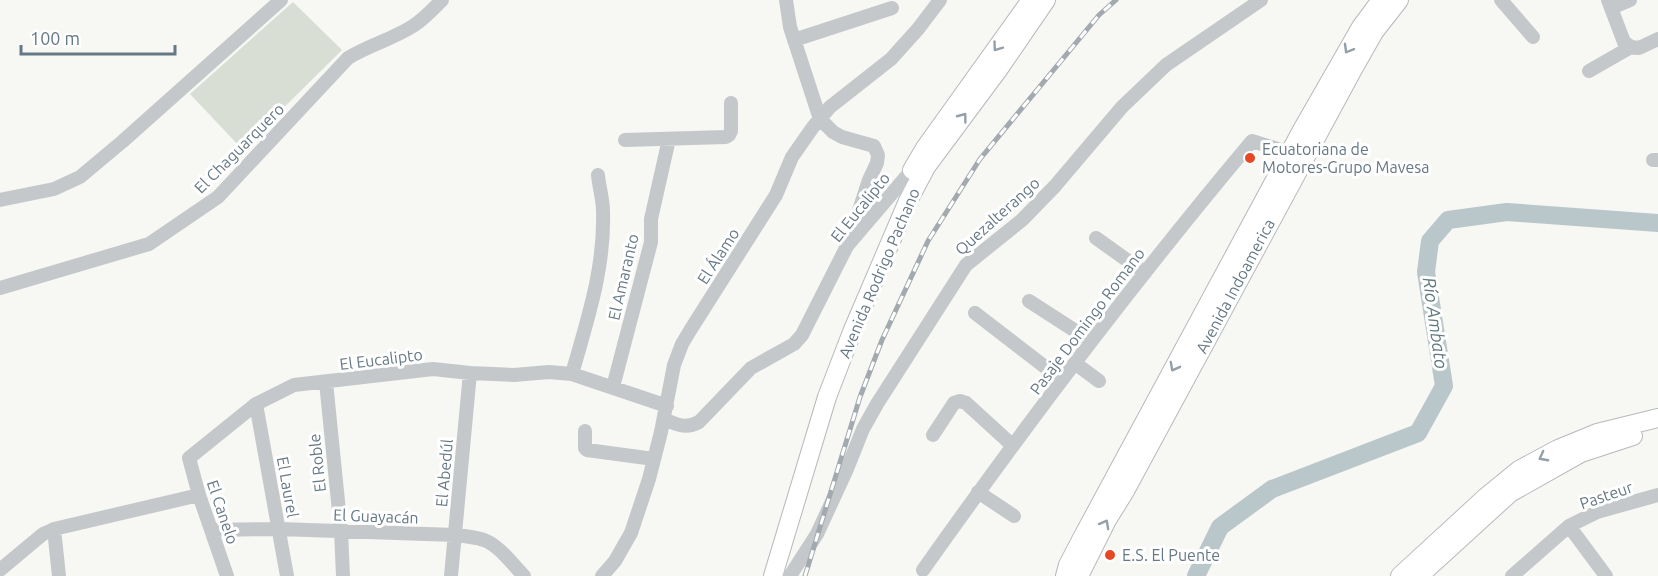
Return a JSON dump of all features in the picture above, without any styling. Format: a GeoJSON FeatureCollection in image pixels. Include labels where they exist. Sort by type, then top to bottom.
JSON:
{"type":"FeatureCollection","features":[{"type":"Feature","properties":{"kind":"main road","name":"Avenida Rodrigo Pachano"},"geometry":{"type":"LineString","coordinates":[[764,576],[822,382],[847,315],[911,171],[1031,0]]}},
{"type":"Feature","properties":{"kind":"main road","name":"Avenida Rodrigo Pachano"},"geometry":{"type":"LineString","coordinates":[[773,576],[828,397],[852,332],[908,201],[926,167],[998,70],[1046,0]]}},
{"type":"Feature","properties":{"kind":"main road","name":"Avenida Indoamerica"},"geometry":{"type":"LineString","coordinates":[[1079,576],[1098,537],[1125,491],[1361,27],[1380,0]]}},
{"type":"Feature","properties":{"kind":"main road","name":"Avenida Indoamerica"},"geometry":{"type":"LineString","coordinates":[[1065,576],[1081,540],[1297,155],[1334,103],[1374,32],[1399,0]]}},
{"type":"Feature","properties":{"kind":"main road"},"geometry":{"type":"LineString","coordinates":[[1400,576],[1519,470],[1558,449],[1597,434],[1658,418]]}},
{"type":"Feature","properties":{"kind":"main road"},"geometry":{"type":"LineString","coordinates":[[1419,576],[1510,493],[1581,453],[1658,430]]}},
{"type":"Feature","properties":{"kind":"street"},"geometry":{"type":"LineString","coordinates":[[0,200],[54,189],[80,177],[281,0]]}},
{"type":"Feature","properties":{"kind":"street","name":"El Chaguarquero"},"geometry":{"type":"LineString","coordinates":[[0,288],[149,244],[218,197],[348,58],[416,24],[442,0]]}},
{"type":"Feature","properties":{"kind":"street"},"geometry":{"type":"LineString","coordinates":[[786,0],[790,27],[820,119],[833,132],[842,137],[874,146],[877,150],[877,163],[847,246]]}},
{"type":"Feature","properties":{"kind":"street","name":"El Álamo"},"geometry":{"type":"LineString","coordinates":[[602,576],[615,561],[631,533],[654,459],[674,365],[682,344],[776,195],[801,142],[830,107],[891,59],[940,0]]}},
{"type":"Feature","properties":{"kind":"street","name":"Quezalterango"},"geometry":{"type":"LineString","coordinates":[[790,576],[818,534],[863,429],[877,404],[966,265],[1022,220],[1055,186],[1122,107],[1166,65],[1262,0]]}},
{"type":"Feature","properties":{"kind":"street"},"geometry":{"type":"LineString","coordinates":[[1334,103],[1342,100],[1371,49],[1409,0]]}},
{"type":"Feature","properties":{"kind":"street"},"geometry":{"type":"LineString","coordinates":[[1501,0],[1533,37]]}},
{"type":"Feature","properties":{"kind":"street"},"geometry":{"type":"LineString","coordinates":[[1630,0],[1610,4],[1624,42],[1639,48],[1658,39]]}},
{"type":"Feature","properties":{"kind":"street"},"geometry":{"type":"LineString","coordinates":[[794,40],[892,8]]}},
{"type":"Feature","properties":{"kind":"street"},"geometry":{"type":"LineString","coordinates":[[1589,71],[1631,46]]}},
{"type":"Feature","properties":{"kind":"street"},"geometry":{"type":"LineString","coordinates":[[625,140],[726,137],[731,131],[730,104]]}},
{"type":"Feature","properties":{"kind":"street","name":"El Amaranto"},"geometry":{"type":"LineString","coordinates":[[613,387],[651,242],[651,219],[669,139]]}},
{"type":"Feature","properties":{"kind":"street","name":"Pasaje Domingo Romano"},"geometry":{"type":"LineString","coordinates":[[923,570],[1012,445],[1076,364],[1091,341],[1177,230],[1252,141],[1297,155]]}},
{"type":"Feature","properties":{"kind":"street","name":"El Eucalipto"},"geometry":{"type":"LineString","coordinates":[[189,458],[256,404],[294,385],[433,369],[514,375],[549,372],[572,374],[613,387],[665,412],[684,426],[692,426],[699,422],[751,368],[794,344],[802,335],[847,246],[911,171]]}},
{"type":"Feature","properties":{"kind":"street"},"geometry":{"type":"LineString","coordinates":[[572,374],[595,294],[602,243],[603,209],[598,175]]}},
{"type":"Feature","properties":{"kind":"street"},"geometry":{"type":"LineString","coordinates":[[1096,238],[1145,273]]}},
{"type":"Feature","properties":{"kind":"street"},"geometry":{"type":"LineString","coordinates":[[1029,301],[1091,341]]}},
{"type":"Feature","properties":{"kind":"street"},"geometry":{"type":"LineString","coordinates":[[975,313],[1062,380]]}},
{"type":"Feature","properties":{"kind":"street"},"geometry":{"type":"LineString","coordinates":[[1076,364],[1099,381]]}},
{"type":"Feature","properties":{"kind":"street","name":"El Abedúl"},"geometry":{"type":"LineString","coordinates":[[451,576],[470,373]]}},
{"type":"Feature","properties":{"kind":"street","name":"El Roble"},"geometry":{"type":"LineString","coordinates":[[326,382],[341,531],[343,576]]}},
{"type":"Feature","properties":{"kind":"street"},"geometry":{"type":"LineString","coordinates":[[933,435],[954,403],[960,401],[966,403],[1012,445]]}},
{"type":"Feature","properties":{"kind":"street","name":"El Laurel"},"geometry":{"type":"LineString","coordinates":[[256,404],[287,576]]}},
{"type":"Feature","properties":{"kind":"street"},"geometry":{"type":"LineString","coordinates":[[585,431],[586,450],[654,459]]}},
{"type":"Feature","properties":{"kind":"street","name":"El Canelo"},"geometry":{"type":"LineString","coordinates":[[189,458],[199,495],[227,576]]}},
{"type":"Feature","properties":{"kind":"street"},"geometry":{"type":"LineString","coordinates":[[978,492],[1014,516]]}},
{"type":"Feature","properties":{"kind":"street"},"geometry":{"type":"LineString","coordinates":[[0,570],[43,534],[54,529],[199,495]]}},
{"type":"Feature","properties":{"kind":"street","name":"Pasteur"},"geometry":{"type":"LineString","coordinates":[[1512,576],[1569,526],[1598,512],[1658,495]]}},
{"type":"Feature","properties":{"kind":"street"},"geometry":{"type":"LineString","coordinates":[[1569,526],[1606,576]]}},
{"type":"Feature","properties":{"kind":"street"},"geometry":{"type":"LineString","coordinates":[[54,529],[58,576]]}},
{"type":"Feature","properties":{"kind":"street","name":"El Guayacán"},"geometry":{"type":"LineString","coordinates":[[212,530],[279,529],[455,535],[486,541],[495,546],[524,576]]}},
{"type":"Feature","properties":{"kind":"shaded area"},"geometry":{"type":"Polygon","coordinates":[[[293,2],[342,50],[242,149],[190,94],[293,2]]]}},
{"type":"Feature","properties":{"kind":"waterway","name":"Río Ambato"},"geometry":{"type":"LineString","coordinates":[[1196,576],[1220,527],[1272,489],[1418,433],[1444,386],[1426,272],[1430,241],[1448,220],[1507,212],[1658,223]]}},
{"type":"Feature","properties":{"kind":"railway"},"geometry":{"type":"LineString","coordinates":[[805,576],[860,397],[882,340],[928,241],[980,159],[1099,15],[1116,0]]}},
{"type":"Feature","properties":{"kind":"place","name":"Ecuatoriana de Motores-Grupo Mavesa"},"geometry":{"type":"Point","coordinates":[1250,158]}},
{"type":"Feature","properties":{"kind":"place","name":"E.S. El Puente"},"geometry":{"type":"Point","coordinates":[1110,555]}}]}
